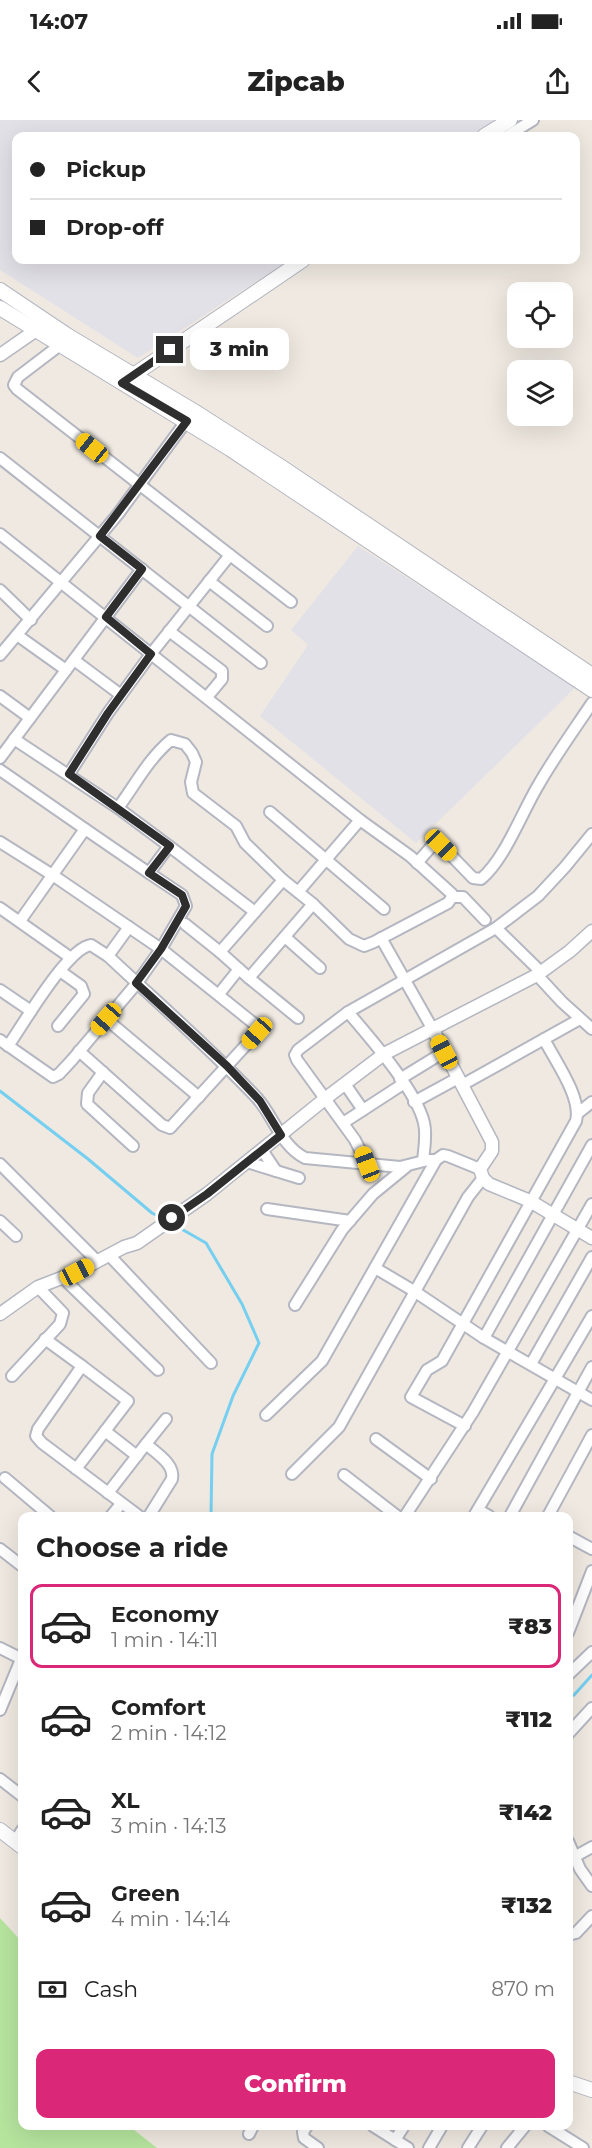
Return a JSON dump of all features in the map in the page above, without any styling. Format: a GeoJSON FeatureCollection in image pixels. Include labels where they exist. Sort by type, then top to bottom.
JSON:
{"type":"FeatureCollection","features":[{"type":"Feature","properties":{"kind":"main road"},"geometry":{"type":"LineString","coordinates":[[490,132],[510,120]]}},
{"type":"Feature","properties":{"kind":"main road"},"geometry":{"type":"LineString","coordinates":[[128,379],[297,264]]}},
{"type":"Feature","properties":{"kind":"main road"},"geometry":{"type":"LineString","coordinates":[[0,290],[128,379]]}},
{"type":"Feature","properties":{"kind":"main road"},"geometry":{"type":"LineString","coordinates":[[0,308],[60,345],[128,379],[190,416],[434,568],[592,675]]}},
{"type":"Feature","properties":{"kind":"main road"},"geometry":{"type":"LineString","coordinates":[[190,416],[592,690]]}},
{"type":"Feature","properties":{"kind":"main road"},"geometry":{"type":"LineString","coordinates":[[0,1830],[18,1844]]}},
{"type":"Feature","properties":{"kind":"main road"},"geometry":{"type":"LineString","coordinates":[[573,2080],[592,2083]]}},
{"type":"Feature","properties":{"kind":"main road"},"geometry":{"type":"LineString","coordinates":[[573,2082],[592,2091]]}},
{"type":"Feature","properties":{"kind":"street"},"geometry":{"type":"LineString","coordinates":[[514,132],[533,120]]}},
{"type":"Feature","properties":{"kind":"street"},"geometry":{"type":"LineString","coordinates":[[0,356],[48,322]]}},
{"type":"Feature","properties":{"kind":"street"},"geometry":{"type":"LineString","coordinates":[[60,345],[18,377],[14,385],[138,485],[291,602]]}},
{"type":"Feature","properties":{"kind":"street"},"geometry":{"type":"LineString","coordinates":[[0,655],[100,536],[190,416]]}},
{"type":"Feature","properties":{"kind":"street"},"geometry":{"type":"LineString","coordinates":[[0,458],[261,663]]}},
{"type":"Feature","properties":{"kind":"street"},"geometry":{"type":"LineString","coordinates":[[0,534],[417,863],[452,894],[452,897]]}},
{"type":"Feature","properties":{"kind":"street"},"geometry":{"type":"LineString","coordinates":[[69,774],[151,654],[230,555]]}},
{"type":"Feature","properties":{"kind":"street"},"geometry":{"type":"LineString","coordinates":[[0,758],[142,569]]}},
{"type":"Feature","properties":{"kind":"street"},"geometry":{"type":"LineString","coordinates":[[209,581],[267,626]]}},
{"type":"Feature","properties":{"kind":"street"},"geometry":{"type":"LineString","coordinates":[[0,590],[31,620]]}},
{"type":"Feature","properties":{"kind":"street"},"geometry":{"type":"LineString","coordinates":[[169,631],[222,671],[222,679],[207,697]]}},
{"type":"Feature","properties":{"kind":"street"},"geometry":{"type":"LineString","coordinates":[[17,635],[66,670]]}},
{"type":"Feature","properties":{"kind":"street"},"geometry":{"type":"LineString","coordinates":[[74,660],[122,695]]}},
{"type":"Feature","properties":{"kind":"street"},"geometry":{"type":"LineString","coordinates":[[0,696],[30,718]]}},
{"type":"Feature","properties":{"kind":"street"},"geometry":{"type":"LineString","coordinates":[[417,863],[431,846],[441,845],[473,878],[481,879],[487,874],[539,784],[592,703]]}},
{"type":"Feature","properties":{"kind":"street"},"geometry":{"type":"LineString","coordinates":[[14,738],[118,808],[255,912]]}},
{"type":"Feature","properties":{"kind":"street"},"geometry":{"type":"LineString","coordinates":[[118,808],[157,753],[171,740],[177,741],[185,744],[196,762],[191,782],[193,793],[236,826],[245,843],[349,939],[364,946],[448,903],[452,897]]}},
{"type":"Feature","properties":{"kind":"street"},"geometry":{"type":"LineString","coordinates":[[0,770],[182,895],[186,906],[161,949],[136,983],[59,1074],[53,1077],[48,1075],[4,1043],[71,958],[86,946],[91,945],[108,956],[136,983],[227,1066],[260,1101],[281,1135],[297,1154],[305,1158],[406,1167]]}},
{"type":"Feature","properties":{"kind":"street"},"geometry":{"type":"LineString","coordinates":[[270,812],[384,909]]}},
{"type":"Feature","properties":{"kind":"street"},"geometry":{"type":"LineString","coordinates":[[298,891],[360,820]]}},
{"type":"Feature","properties":{"kind":"street"},"geometry":{"type":"LineString","coordinates":[[20,921],[54,876],[85,829]]}},
{"type":"Feature","properties":{"kind":"street"},"geometry":{"type":"LineString","coordinates":[[367,1164],[361,1149],[297,1060],[295,1055],[298,1050],[348,1012],[496,928],[538,896],[592,834]]}},
{"type":"Feature","properties":{"kind":"street"},"geometry":{"type":"LineString","coordinates":[[0,842],[161,949],[219,994],[258,1029],[257,1033],[175,1125],[166,1128],[80,1051]]}},
{"type":"Feature","properties":{"kind":"street"},"geometry":{"type":"LineString","coordinates":[[149,873],[170,846]]}},
{"type":"Feature","properties":{"kind":"street"},"geometry":{"type":"LineString","coordinates":[[220,952],[283,880]]}},
{"type":"Feature","properties":{"kind":"street"},"geometry":{"type":"LineString","coordinates":[[452,897],[463,897],[485,920]]}},
{"type":"Feature","properties":{"kind":"street"},"geometry":{"type":"LineString","coordinates":[[249,978],[313,904]]}},
{"type":"Feature","properties":{"kind":"street"},"geometry":{"type":"LineString","coordinates":[[0,908],[71,958]]}},
{"type":"Feature","properties":{"kind":"street"},"geometry":{"type":"LineString","coordinates":[[185,924],[298,1018]]}},
{"type":"Feature","properties":{"kind":"street"},"geometry":{"type":"LineString","coordinates":[[108,956],[129,927]]}},
{"type":"Feature","properties":{"kind":"street"},"geometry":{"type":"LineString","coordinates":[[496,928],[580,1019],[592,1029]]}},
{"type":"Feature","properties":{"kind":"street"},"geometry":{"type":"LineString","coordinates":[[0,1314],[38,1287],[63,1278],[137,1243],[220,1184],[384,1054],[539,973],[570,951],[592,931]]}},
{"type":"Feature","properties":{"kind":"street"},"geometry":{"type":"LineString","coordinates":[[285,937],[320,968]]}},
{"type":"Feature","properties":{"kind":"street"},"geometry":{"type":"LineString","coordinates":[[292,1474],[339,1427],[482,1174],[492,1151],[492,1142],[381,938]]}},
{"type":"Feature","properties":{"kind":"street"},"geometry":{"type":"LineString","coordinates":[[219,994],[239,969]]}},
{"type":"Feature","properties":{"kind":"street"},"geometry":{"type":"LineString","coordinates":[[58,1026],[84,994],[81,986],[60,971]]}},
{"type":"Feature","properties":{"kind":"street"},"geometry":{"type":"LineString","coordinates":[[0,990],[31,1011]]}},
{"type":"Feature","properties":{"kind":"street"},"geometry":{"type":"LineString","coordinates":[[348,1012],[384,1054],[414,1102],[425,1127],[423,1161]]}},
{"type":"Feature","properties":{"kind":"street"},"geometry":{"type":"LineString","coordinates":[[106,1019],[199,1097]]}},
{"type":"Feature","properties":{"kind":"street"},"geometry":{"type":"LineString","coordinates":[[414,1102],[580,1019]]}},
{"type":"Feature","properties":{"kind":"street"},"geometry":{"type":"LineString","coordinates":[[465,1426],[411,1397],[427,1370],[442,1361],[576,1121],[578,1113],[573,1094],[543,1039]]}},
{"type":"Feature","properties":{"kind":"street"},"geometry":{"type":"LineString","coordinates":[[343,1123],[444,1052]]}},
{"type":"Feature","properties":{"kind":"street"},"geometry":{"type":"LineString","coordinates":[[103,1072],[88,1093],[87,1104],[133,1146]]}},
{"type":"Feature","properties":{"kind":"street"},"geometry":{"type":"LineString","coordinates":[[345,1084],[363,1110]]}},
{"type":"Feature","properties":{"kind":"street"},"geometry":{"type":"LineString","coordinates":[[578,1113],[592,1102]]}},
{"type":"Feature","properties":{"kind":"street"},"geometry":{"type":"LineString","coordinates":[[484,1338],[592,1145]]}},
{"type":"Feature","properties":{"kind":"street"},"geometry":{"type":"LineString","coordinates":[[262,1150],[276,1171]]}},
{"type":"Feature","properties":{"kind":"street"},"geometry":{"type":"LineString","coordinates":[[266,1415],[322,1361],[436,1160],[442,1155],[482,1174],[489,1184],[530,1201],[592,1238]]}},
{"type":"Feature","properties":{"kind":"street"},"geometry":{"type":"LineString","coordinates":[[295,1305],[342,1230],[373,1194],[406,1167],[423,1161],[436,1160]]}},
{"type":"Feature","properties":{"kind":"street"},"geometry":{"type":"LineString","coordinates":[[247,1162],[299,1178]]}},
{"type":"Feature","properties":{"kind":"street"},"geometry":{"type":"LineString","coordinates":[[0,1164],[97,1261]]}},
{"type":"Feature","properties":{"kind":"street"},"geometry":{"type":"LineString","coordinates":[[408,1512],[465,1426],[592,1204]]}},
{"type":"Feature","properties":{"kind":"street"},"geometry":{"type":"LineString","coordinates":[[267,1209],[350,1221]]}},
{"type":"Feature","properties":{"kind":"street"},"geometry":{"type":"LineString","coordinates":[[0,1221],[16,1236]]}},
{"type":"Feature","properties":{"kind":"street"},"geometry":{"type":"LineString","coordinates":[[112,1253],[212,1363]]}},
{"type":"Feature","properties":{"kind":"street"},"geometry":{"type":"LineString","coordinates":[[531,1364],[592,1257]]}},
{"type":"Feature","properties":{"kind":"street"},"geometry":{"type":"LineString","coordinates":[[375,1268],[484,1338],[592,1400]]}},
{"type":"Feature","properties":{"kind":"street"},"geometry":{"type":"LineString","coordinates":[[63,1278],[158,1370]]}},
{"type":"Feature","properties":{"kind":"street"},"geometry":{"type":"LineString","coordinates":[[12,1376],[60,1324],[63,1312],[38,1287]]}},
{"type":"Feature","properties":{"kind":"street"},"geometry":{"type":"LineString","coordinates":[[477,1512],[592,1316]]}},
{"type":"Feature","properties":{"kind":"street"},"geometry":{"type":"LineString","coordinates":[[45,1339],[128,1401],[76,1469]]}},
{"type":"Feature","properties":{"kind":"street"},"geometry":{"type":"LineString","coordinates":[[82,1366],[38,1429],[36,1436],[42,1443],[133,1512]]}},
{"type":"Feature","properties":{"kind":"street"},"geometry":{"type":"LineString","coordinates":[[512,1512],[592,1367]]}},
{"type":"Feature","properties":{"kind":"street"},"geometry":{"type":"LineString","coordinates":[[108,1493],[166,1419]]}},
{"type":"Feature","properties":{"kind":"street"},"geometry":{"type":"LineString","coordinates":[[105,1431],[137,1456]]}},
{"type":"Feature","properties":{"kind":"street"},"geometry":{"type":"LineString","coordinates":[[550,1512],[592,1435]]}},
{"type":"Feature","properties":{"kind":"street"},"geometry":{"type":"LineString","coordinates":[[376,1439],[430,1479]]}},
{"type":"Feature","properties":{"kind":"street"},"geometry":{"type":"LineString","coordinates":[[146,1444],[170,1467],[173,1473],[172,1479],[151,1512]]}},
{"type":"Feature","properties":{"kind":"street"},"geometry":{"type":"LineString","coordinates":[[344,1475],[392,1512]]}},
{"type":"Feature","properties":{"kind":"street"},"geometry":{"type":"LineString","coordinates":[[5,1478],[45,1512]]}},
{"type":"Feature","properties":{"kind":"street"},"geometry":{"type":"LineString","coordinates":[[114,1512],[121,1504]]}},
{"type":"Feature","properties":{"kind":"street"},"geometry":{"type":"LineString","coordinates":[[573,1539],[592,1549]]}},
{"type":"Feature","properties":{"kind":"street"},"geometry":{"type":"LineString","coordinates":[[0,1549],[18,1563]]}},
{"type":"Feature","properties":{"kind":"street"},"geometry":{"type":"LineString","coordinates":[[573,1620],[592,1572]]}},
{"type":"Feature","properties":{"kind":"street"},"geometry":{"type":"LineString","coordinates":[[0,1648],[18,1656]]}},
{"type":"Feature","properties":{"kind":"street"},"geometry":{"type":"LineString","coordinates":[[573,1670],[592,1652]]}},
{"type":"Feature","properties":{"kind":"street"},"geometry":{"type":"LineString","coordinates":[[0,1710],[18,1667]]}},
{"type":"Feature","properties":{"kind":"street"},"geometry":{"type":"LineString","coordinates":[[573,1729],[590,1714]]}},
{"type":"Feature","properties":{"kind":"street"},"geometry":{"type":"LineString","coordinates":[[0,1779],[18,1793]]}},
{"type":"Feature","properties":{"kind":"street"},"geometry":{"type":"LineString","coordinates":[[573,1849],[592,1847]]}},
{"type":"Feature","properties":{"kind":"street"},"geometry":{"type":"LineString","coordinates":[[573,1853],[592,1886]]}},
{"type":"Feature","properties":{"kind":"street"},"geometry":{"type":"LineString","coordinates":[[573,1934],[592,1916]]}},
{"type":"Feature","properties":{"kind":"street"},"geometry":{"type":"LineString","coordinates":[[304,2130],[304,2138],[318,2148]]}},
{"type":"Feature","properties":{"kind":"street"},"geometry":{"type":"LineString","coordinates":[[379,2130],[408,2148]]}},
{"type":"Feature","properties":{"kind":"street"},"geometry":{"type":"LineString","coordinates":[[395,2140],[401,2130]]}},
{"type":"Feature","properties":{"kind":"street"},"geometry":{"type":"LineString","coordinates":[[429,2148],[440,2130]]}},
{"type":"Feature","properties":{"kind":"street"},"geometry":{"type":"LineString","coordinates":[[468,2148],[479,2130]]}},
{"type":"Feature","properties":{"kind":"street"},"geometry":{"type":"LineString","coordinates":[[507,2148],[522,2130]]}},
{"type":"Feature","properties":{"kind":"street"},"geometry":{"type":"LineString","coordinates":[[554,2130],[582,2148]]}},
{"type":"Feature","properties":{"kind":"shaded area"},"geometry":{"type":"Polygon","coordinates":[[[0,120],[501,120],[482,132],[12,132],[12,264],[283,264],[138,358],[0,270],[0,120]]]}},
{"type":"Feature","properties":{"kind":"shaded area"},"geometry":{"type":"Polygon","coordinates":[[[358,546],[576,687],[416,843],[260,716],[308,645],[291,630],[358,546]]]}},
{"type":"Feature","properties":{"kind":"green space"},"geometry":{"type":"Polygon","coordinates":[[[0,1918],[18,1938],[18,2130],[134,2130],[157,2148],[0,2148],[0,1918]]]}},
{"type":"Feature","properties":{"kind":"waterway"},"geometry":{"type":"LineString","coordinates":[[0,1091],[88,1159],[152,1213],[165,1220]]}},
{"type":"Feature","properties":{"kind":"waterway"},"geometry":{"type":"LineString","coordinates":[[171,1223],[206,1243],[242,1304],[259,1343],[233,1396],[212,1454],[211,1512]]}},
{"type":"Feature","properties":{"kind":"waterway"},"geometry":{"type":"LineString","coordinates":[[573,1696],[592,1675]]}},
{"type":"Feature","properties":{"kind":"route"},"geometry":{"type":"LineString","coordinates":[[170,350],[122,383],[187,421],[100,536],[142,569],[106,617],[151,654],[108,713],[69,774],[170,846],[149,873],[182,895],[186,906],[161,949],[136,983],[227,1066],[260,1101],[281,1135],[207,1194],[172,1218]]}}]}
